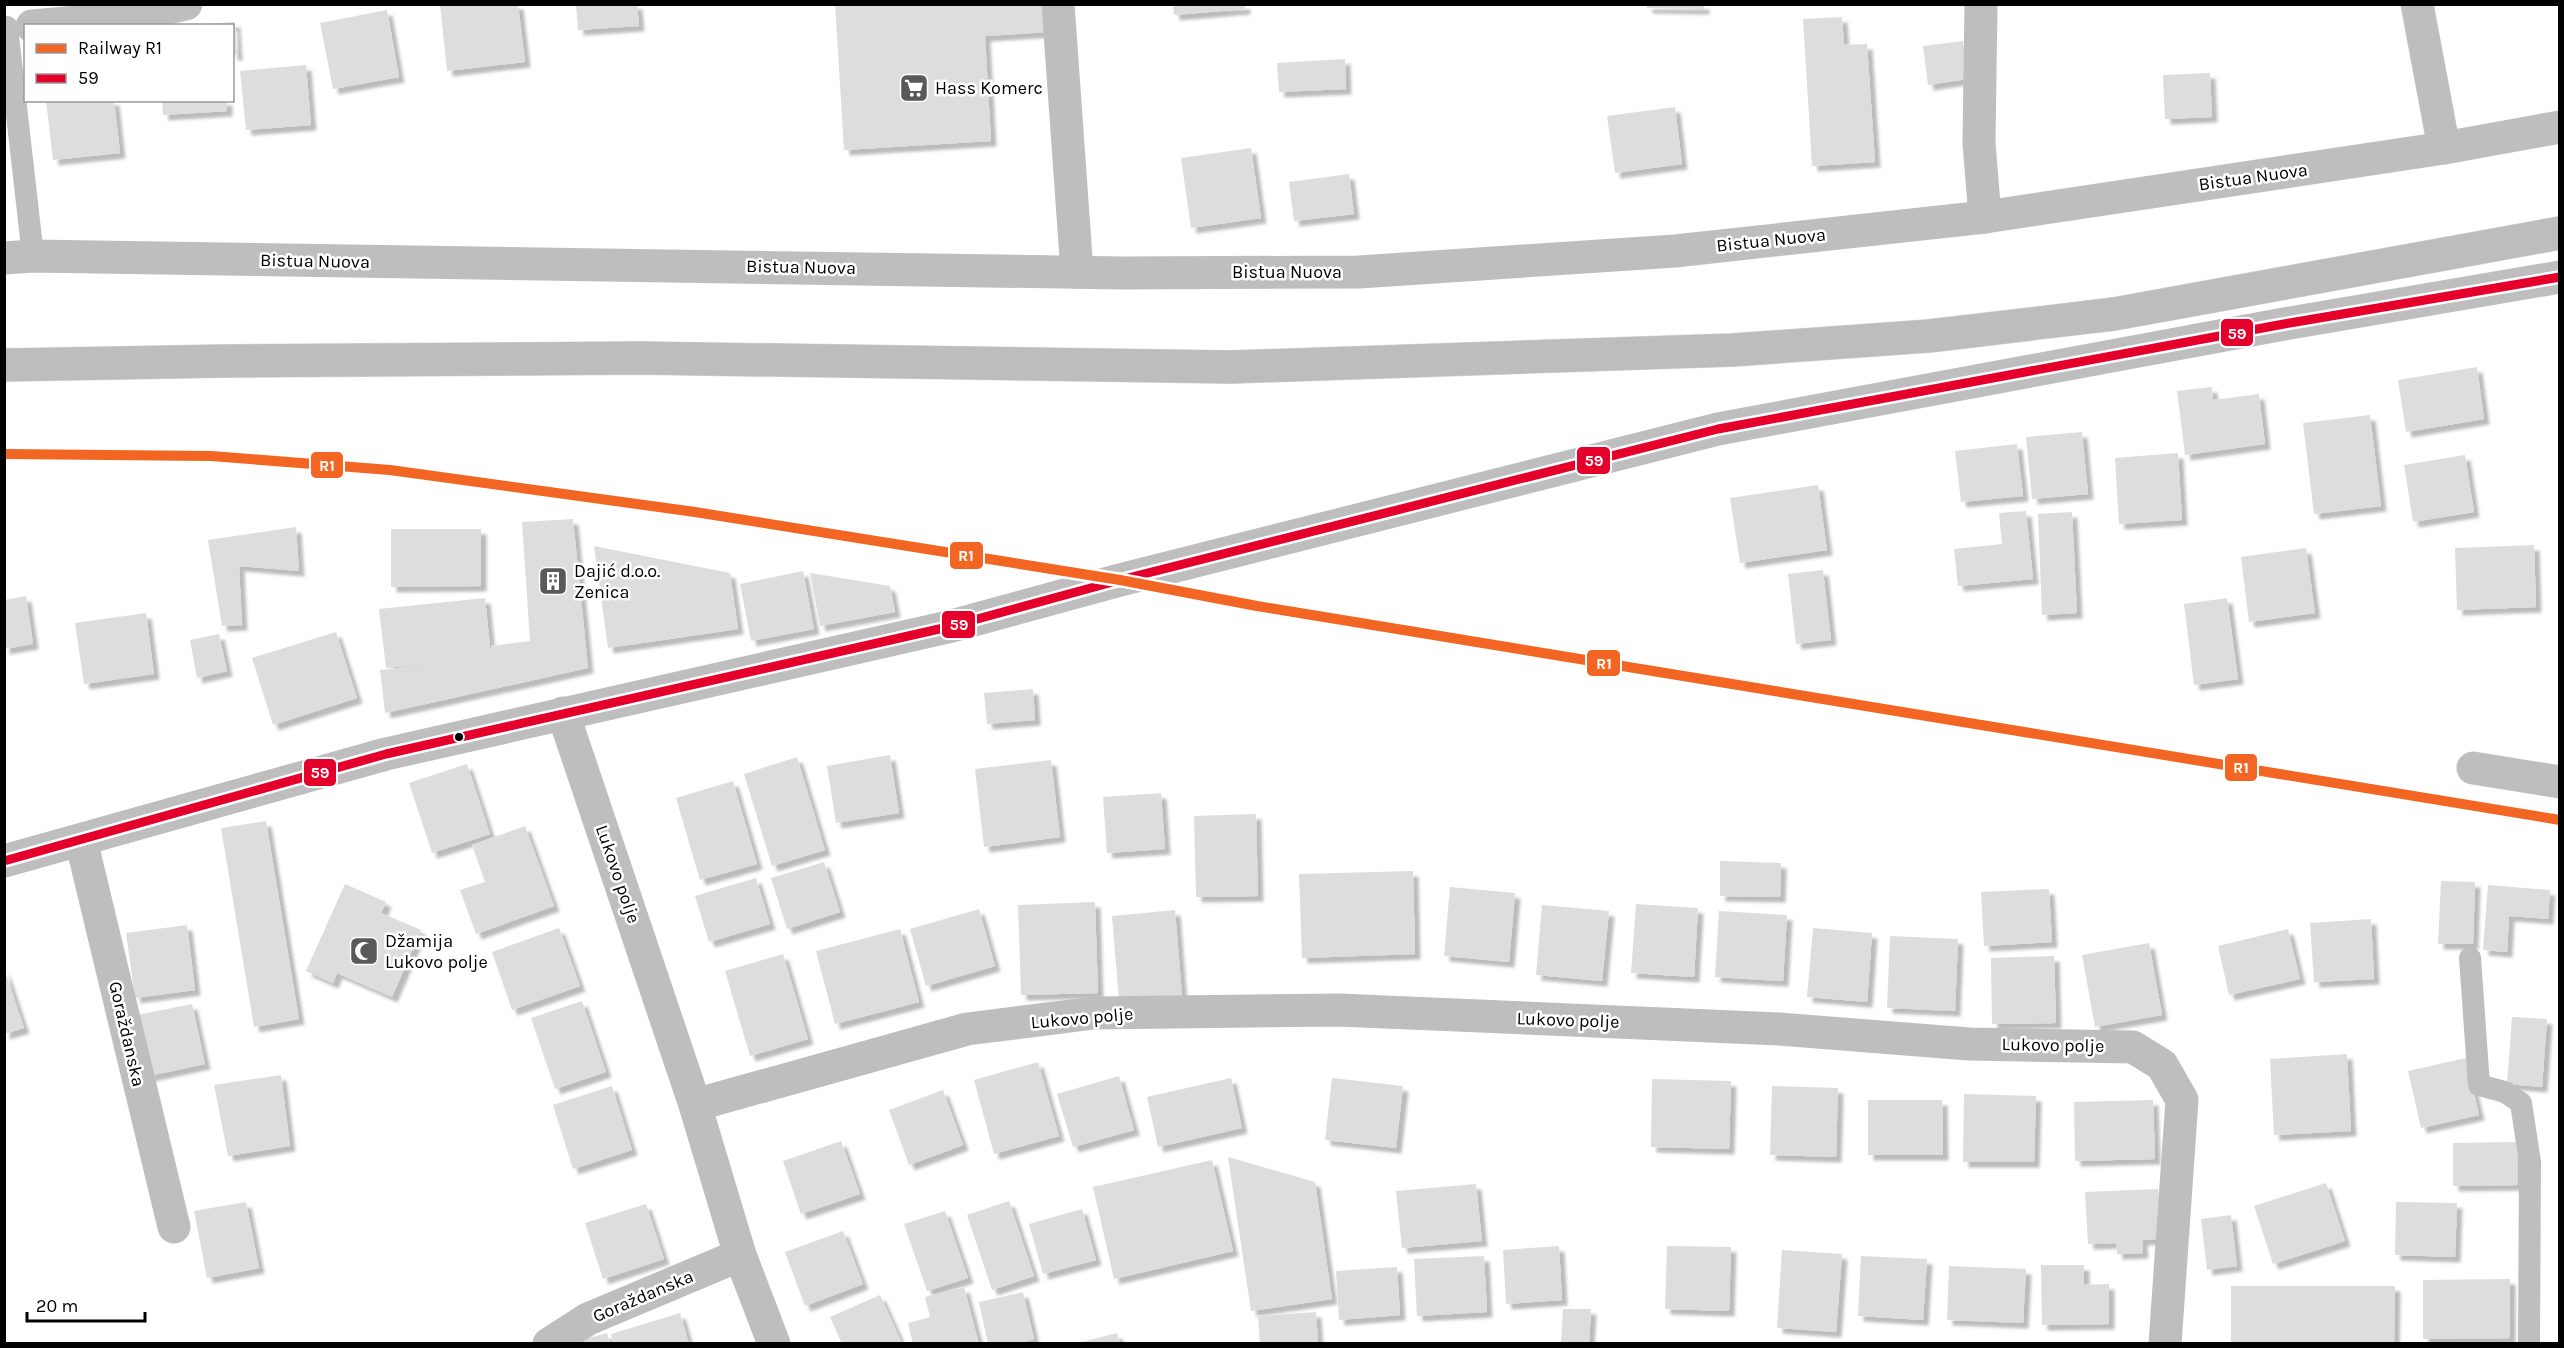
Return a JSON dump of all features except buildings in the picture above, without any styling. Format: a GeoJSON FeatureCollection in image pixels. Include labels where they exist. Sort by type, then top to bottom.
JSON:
{"type":"FeatureCollection","features":[{"type":"Feature","properties":{"kind":"highway"},"geometry":{"type":"LineString","coordinates":[[4,365],[225,360],[640,358],[1231,367],[1733,350],[1929,336],[2114,314],[2559,234]]}},
{"type":"Feature","properties":{"kind":"street"},"geometry":{"type":"LineString","coordinates":[[52,24],[123,18],[186,4]]}},
{"type":"Feature","properties":{"kind":"street"},"geometry":{"type":"LineString","coordinates":[[1058,4],[1077,272]]}},
{"type":"Feature","properties":{"kind":"street"},"geometry":{"type":"LineString","coordinates":[[1981,4],[1978,143],[1985,217]]}},
{"type":"Feature","properties":{"kind":"street"},"geometry":{"type":"LineString","coordinates":[[2417,4],[2444,148]]}},
{"type":"Feature","properties":{"kind":"street","name":"Bistua Nuova"},"geometry":{"type":"LineString","coordinates":[[19,257],[1077,272],[1359,272],[1675,251],[1985,217],[2444,148],[2559,127]]}},
{"type":"Feature","properties":{"kind":"street"},"geometry":{"type":"LineString","coordinates":[[4,861],[386,754],[948,627],[1120,580],[1718,429],[2284,324],[2559,277]]}},
{"type":"Feature","properties":{"kind":"street","name":"Lukovo polje"},"geometry":{"type":"LineString","coordinates":[[563,713],[695,1105],[740,1255],[774,1344]]}},
{"type":"Feature","properties":{"kind":"street"},"geometry":{"type":"LineString","coordinates":[[2473,768],[2559,783]]}},
{"type":"Feature","properties":{"kind":"street","name":"Goraždanska"},"geometry":{"type":"LineString","coordinates":[[81,840],[174,1227]]}},
{"type":"Feature","properties":{"kind":"street","name":"Lukovo polje"},"geometry":{"type":"LineString","coordinates":[[695,1105],[967,1029],[1094,1013],[1339,1010],[1779,1029],[1969,1044],[2133,1047],[2162,1065],[2182,1100],[2164,1344]]}},
{"type":"Feature","properties":{"kind":"street","name":"Goraždanska"},"geometry":{"type":"LineString","coordinates":[[549,1344],[588,1319],[740,1255]]}},
{"type":"Feature","properties":{"kind":"lane"},"geometry":{"type":"LineString","coordinates":[[17,27],[19,257]]}},
{"type":"Feature","properties":{"kind":"lane"},"geometry":{"type":"LineString","coordinates":[[2470,957],[2479,1085],[2505,1092],[2521,1103],[2530,1162],[2529,1344]]}},
{"type":"Feature","properties":{"kind":"rail line","name":"R1"},"geometry":{"type":"LineString","coordinates":[[4,454],[211,456],[390,470],[695,512],[1120,580],[1257,606],[2560,820]]}},
{"type":"Feature","properties":{"kind":"transit line","name":"59"},"geometry":{"type":"LineString","coordinates":[[4,861],[386,754],[948,627],[1120,580],[1718,429],[2284,324],[2560,277]]}},
{"type":"Feature","properties":{"kind":"place","name":"Hass Komerc"},"geometry":{"type":"Point","coordinates":[914,88]}},
{"type":"Feature","properties":{"kind":"place","name":"Dajić d.o.o. Zenica"},"geometry":{"type":"Point","coordinates":[553,581]}},
{"type":"Feature","properties":{"kind":"place","name":"Džamija Lukovo polje"},"geometry":{"type":"Point","coordinates":[364,951]}}]}
